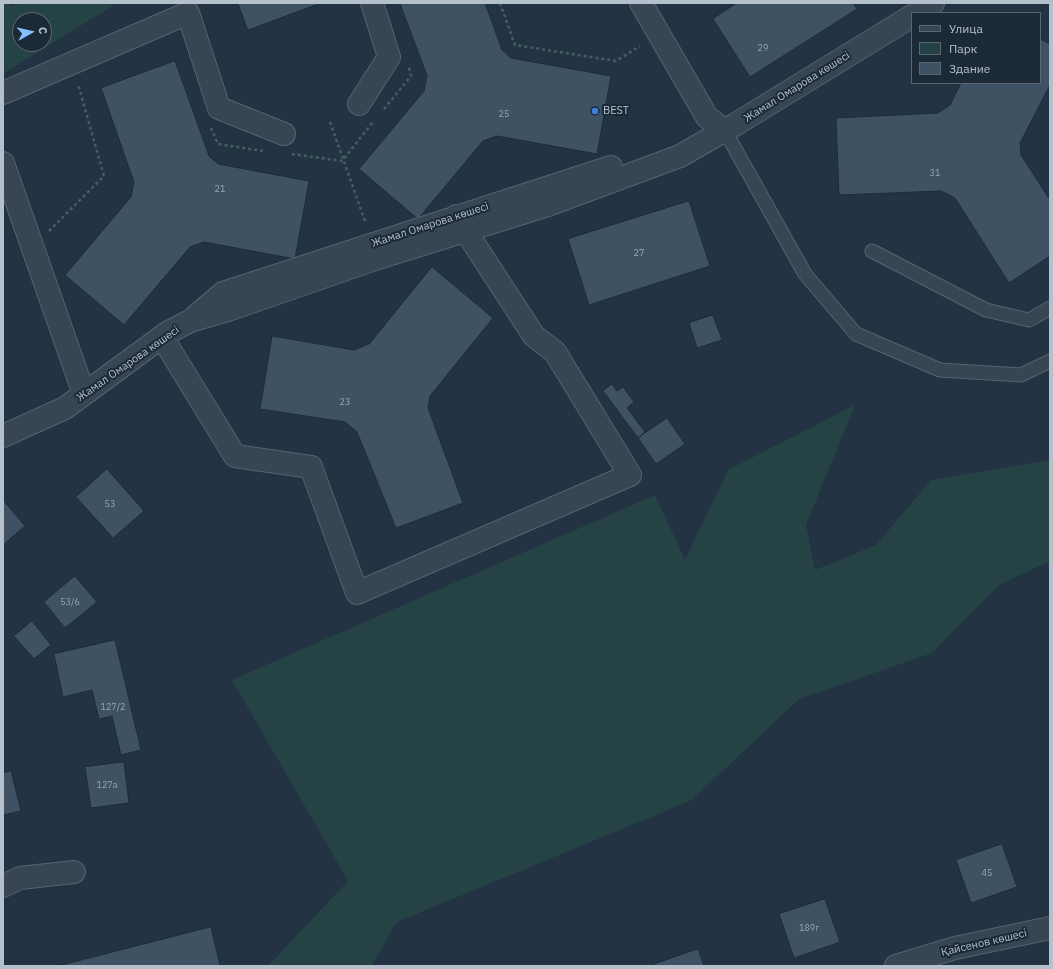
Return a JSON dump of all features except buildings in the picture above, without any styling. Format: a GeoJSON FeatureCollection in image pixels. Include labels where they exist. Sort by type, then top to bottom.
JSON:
{"type":"FeatureCollection","features":[{"type":"Feature","properties":{"kind":"street"},"geometry":{"type":"LineString","coordinates":[[359,104],[390,57],[372,3]]}},
{"type":"Feature","properties":{"kind":"street"},"geometry":{"type":"LineString","coordinates":[[641,3],[707,117],[725,131]]}},
{"type":"Feature","properties":{"kind":"street"},"geometry":{"type":"LineString","coordinates":[[3,93],[188,14],[219,108],[286,144]]}},
{"type":"Feature","properties":{"kind":"street","name":"Жамал Омарова көшесі"},"geometry":{"type":"LineString","coordinates":[[190,321],[228,310],[378,258],[460,224],[642,156],[680,156],[725,131],[911,15]]}},
{"type":"Feature","properties":{"kind":"street"},"geometry":{"type":"LineString","coordinates":[[3,164],[84,394]]}},
{"type":"Feature","properties":{"kind":"street"},"geometry":{"type":"LineString","coordinates":[[162,337],[235,456],[311,467],[356,592],[630,475],[555,352],[534,336],[460,224]]}},
{"type":"Feature","properties":{"kind":"street","name":"Жамал Омарова көшесі"},"geometry":{"type":"LineString","coordinates":[[3,436],[65,408],[162,337],[190,321],[223,293],[373,243],[460,224]]}},
{"type":"Feature","properties":{"kind":"street"},"geometry":{"type":"LineString","coordinates":[[3,886],[20,878],[74,872]]}},
{"type":"Feature","properties":{"kind":"street","name":"Қайсенов көшесі"},"geometry":{"type":"LineString","coordinates":[[896,966],[955,948],[1050,928]]}},
{"type":"Feature","properties":{"kind":"lane"},"geometry":{"type":"LineString","coordinates":[[725,131],[805,274],[856,334],[940,370],[1021,375],[1050,361]]}},
{"type":"Feature","properties":{"kind":"lane"},"geometry":{"type":"LineString","coordinates":[[872,251],[986,310],[1029,320],[1050,308]]}},
{"type":"Feature","properties":{"kind":"path"},"geometry":{"type":"LineString","coordinates":[[500,3],[515,45],[616,61],[660,35]]}},
{"type":"Feature","properties":{"kind":"path"},"geometry":{"type":"LineString","coordinates":[[381,112],[411,76],[407,61]]}},
{"type":"Feature","properties":{"kind":"path"},"geometry":{"type":"LineString","coordinates":[[48,232],[104,176],[76,76]]}},
{"type":"Feature","properties":{"kind":"path"},"geometry":{"type":"LineString","coordinates":[[342,161],[376,118]]}},
{"type":"Feature","properties":{"kind":"path"},"geometry":{"type":"LineString","coordinates":[[330,122],[342,161],[373,243]]}},
{"type":"Feature","properties":{"kind":"path"},"geometry":{"type":"LineString","coordinates":[[209,123],[218,144],[264,151]]}},
{"type":"Feature","properties":{"kind":"path"},"geometry":{"type":"LineString","coordinates":[[286,144],[342,161]]}},
{"type":"Feature","properties":{"kind":"green space"},"geometry":{"type":"Polygon","coordinates":[[[3,3],[10,3],[10,6],[22,3],[117,3],[52,43],[52,12],[12,12],[12,52],[38,52],[3,74],[3,3]]]}},
{"type":"Feature","properties":{"kind":"green space"},"geometry":{"type":"Polygon","coordinates":[[[855,405],[806,525],[815,570],[876,545],[931,480],[1050,460],[1050,561],[999,585],[932,653],[799,699],[692,800],[397,922],[371,966],[268,966],[348,881],[232,680],[655,495],[685,560],[728,470],[855,405]]]}},
{"type":"Feature","properties":{"kind":"place","name":"BEST"},"geometry":{"type":"Point","coordinates":[595,111]}}]}
